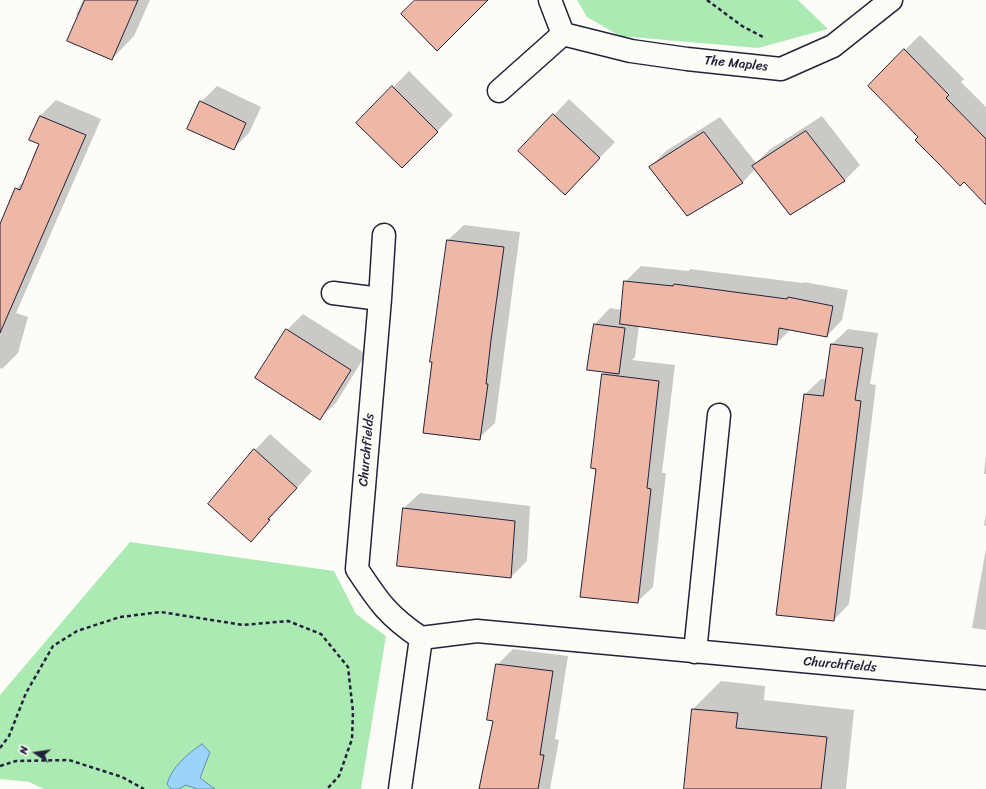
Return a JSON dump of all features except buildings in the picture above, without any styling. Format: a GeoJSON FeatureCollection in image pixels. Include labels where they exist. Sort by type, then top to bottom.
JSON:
{"type":"FeatureCollection","features":[{"type":"Feature","properties":{"kind":"street"},"geometry":{"type":"LineString","coordinates":[[499,91],[563,34],[550,0]]}},
{"type":"Feature","properties":{"kind":"street","name":"The Maples"},"geometry":{"type":"LineString","coordinates":[[563,34],[631,51],[687,59],[781,69],[833,46],[891,0]]}},
{"type":"Feature","properties":{"kind":"street","name":"Churchfields"},"geometry":{"type":"LineString","coordinates":[[384,235],[357,569],[378,602],[400,624],[421,638],[476,631],[986,678]]}},
{"type":"Feature","properties":{"kind":"street"},"geometry":{"type":"LineString","coordinates":[[333,293],[380,299]]}},
{"type":"Feature","properties":{"kind":"street"},"geometry":{"type":"LineString","coordinates":[[694,652],[719,415]]}},
{"type":"Feature","properties":{"kind":"street"},"geometry":{"type":"LineString","coordinates":[[400,789],[421,638]]}},
{"type":"Feature","properties":{"kind":"path"},"geometry":{"type":"LineString","coordinates":[[707,0],[742,26],[766,39]]}},
{"type":"Feature","properties":{"kind":"path"},"geometry":{"type":"LineString","coordinates":[[0,748],[9,736],[26,693],[53,646],[77,631],[120,617],[161,612],[243,624],[288,621],[321,634],[348,667],[353,712],[352,739],[339,776],[327,789]]}},
{"type":"Feature","properties":{"kind":"path"},"geometry":{"type":"LineString","coordinates":[[0,766],[16,761],[69,760],[122,776],[144,789]]}},
{"type":"Feature","properties":{"kind":"green space"},"geometry":{"type":"Polygon","coordinates":[[[577,0],[798,0],[828,29],[758,48],[620,36],[587,17],[577,0]]]}},
{"type":"Feature","properties":{"kind":"green space"},"geometry":{"type":"Polygon","coordinates":[[[130,542],[334,571],[356,614],[386,636],[361,789],[44,789],[29,782],[0,779],[0,695],[130,542]]]}},
{"type":"Feature","properties":{"kind":"water"},"geometry":{"type":"Polygon","coordinates":[[[202,744],[210,752],[200,778],[215,789],[197,789],[186,785],[179,789],[171,789],[167,784],[172,772],[186,756],[202,744]]]}}]}
